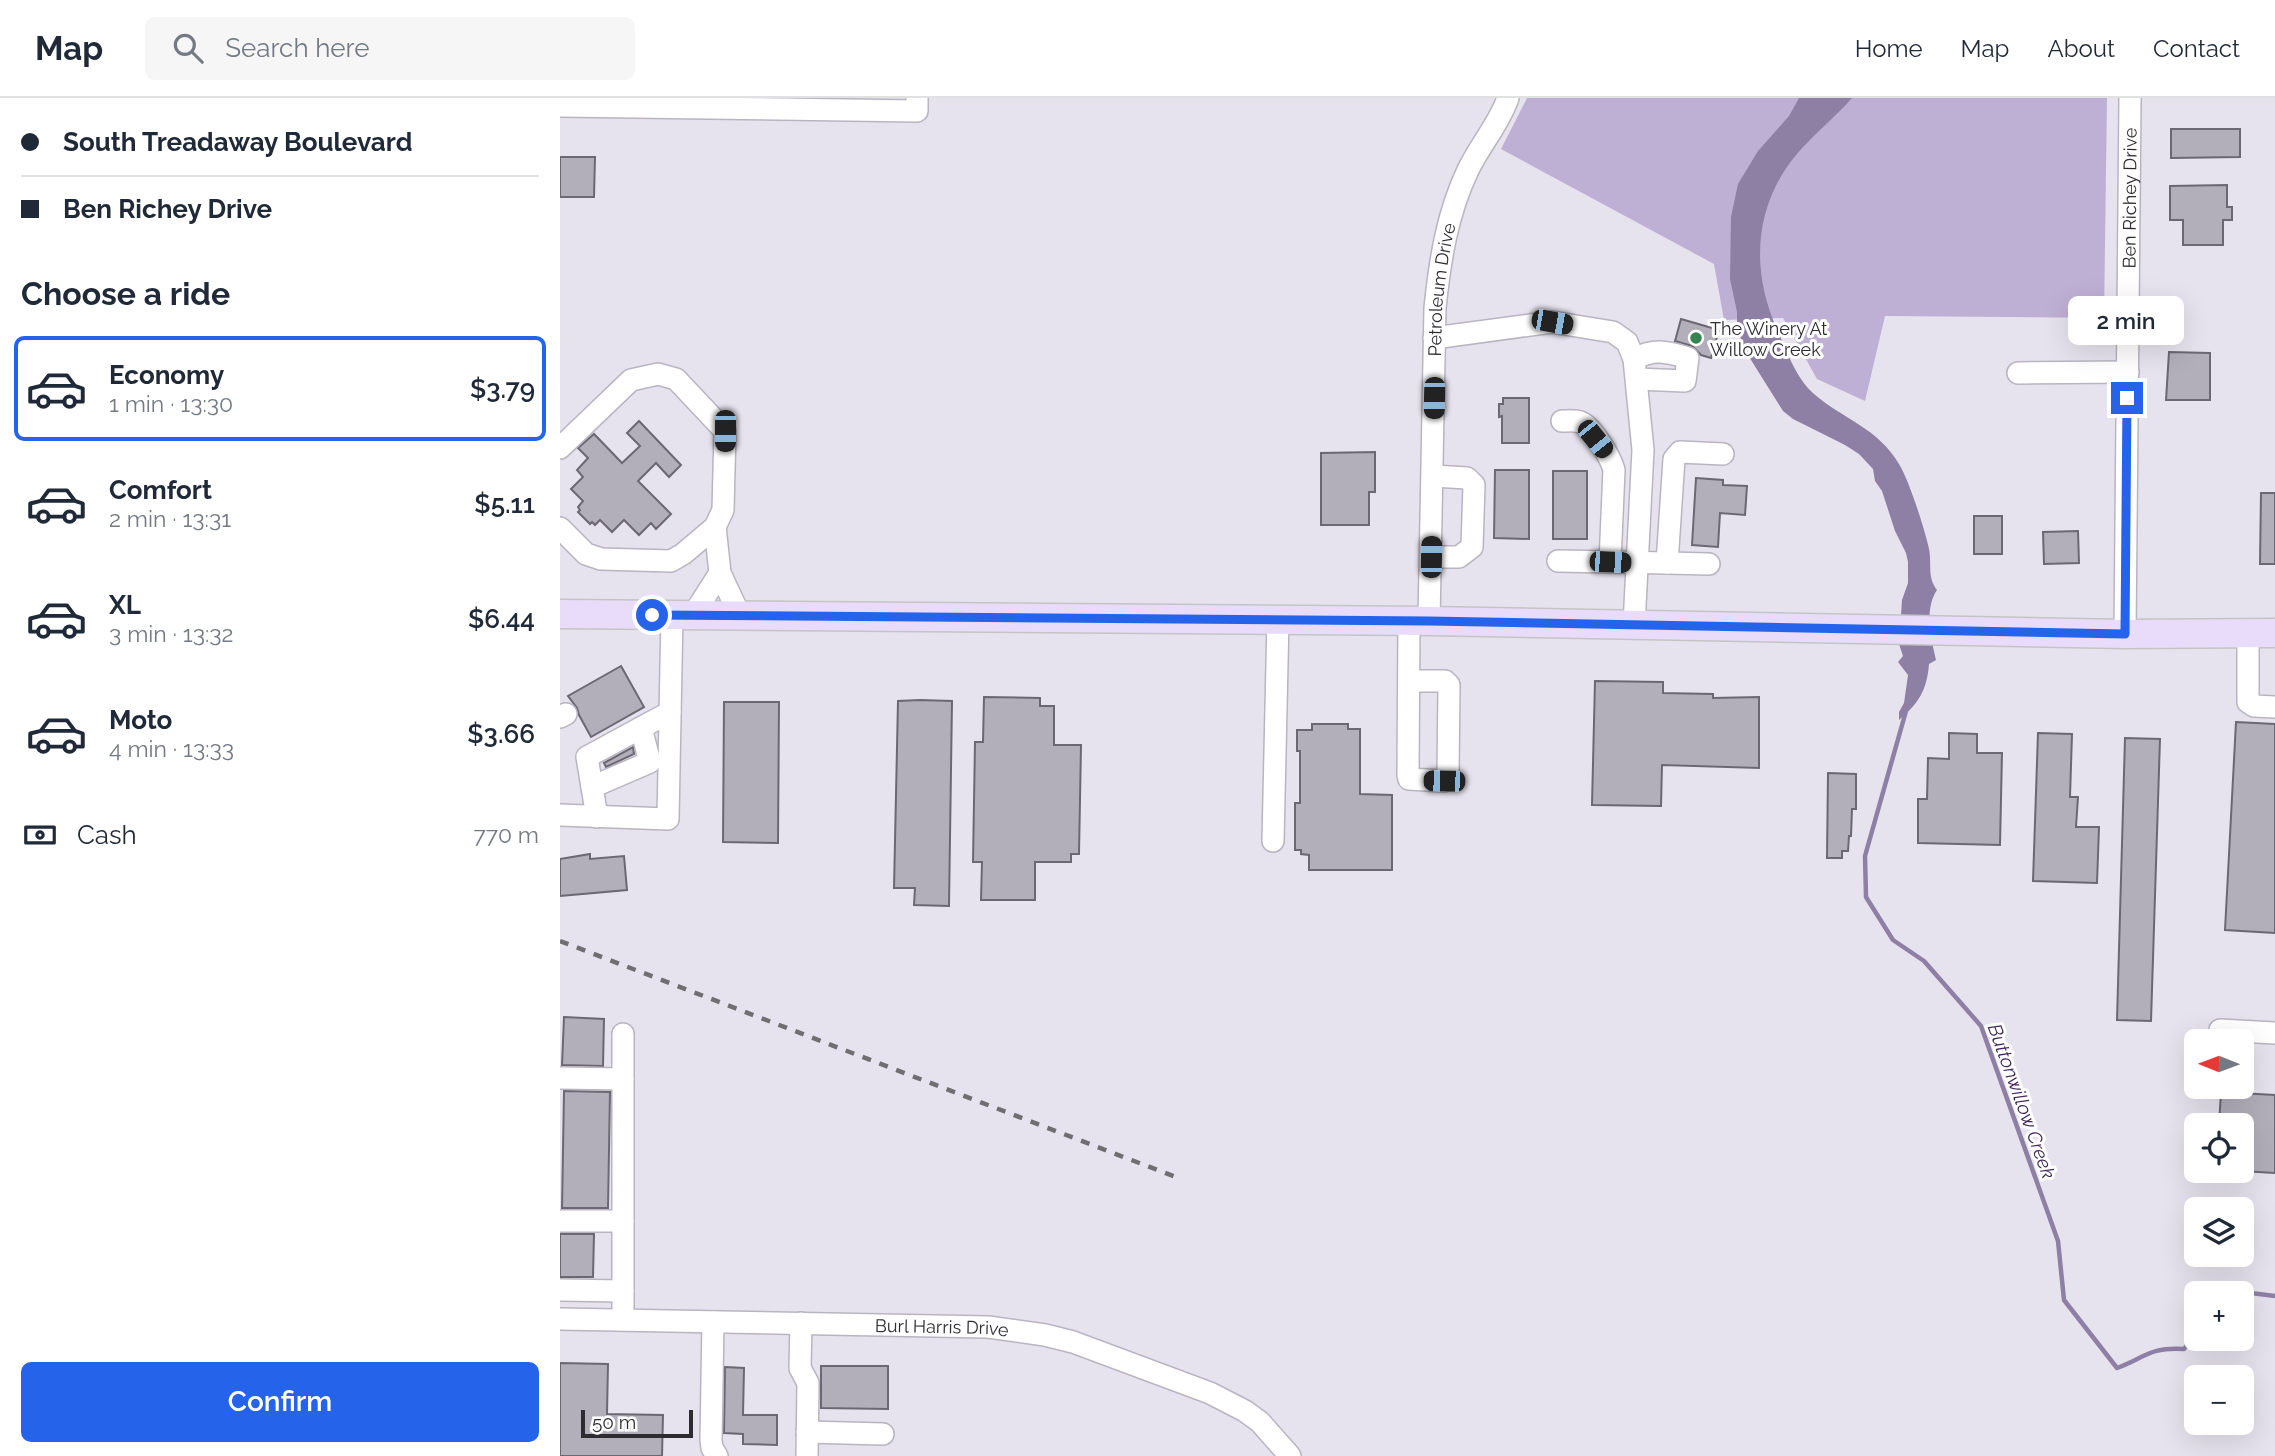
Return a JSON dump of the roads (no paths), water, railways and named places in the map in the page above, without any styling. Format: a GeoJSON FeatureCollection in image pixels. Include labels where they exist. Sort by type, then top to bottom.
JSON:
{"type":"FeatureCollection","features":[{"type":"Feature","properties":{"kind":"main road"},"geometry":{"type":"LineString","coordinates":[[560,614],[1419,621],[1860,631],[2261,633]]}},
{"type":"Feature","properties":{"kind":"main road"},"geometry":{"type":"LineString","coordinates":[[560,637],[612,615]]}},
{"type":"Feature","properties":{"kind":"street","name":"Petroleum Drive"},"geometry":{"type":"LineString","coordinates":[[1409,681],[1445,681],[1449,685],[1448,774],[1444,781],[1415,781],[1409,779],[1408,775],[1409,681],[1431,557],[1435,308],[1449,218],[1469,169],[1503,113],[1508,98]]}},
{"type":"Feature","properties":{"kind":"street","name":"Ben Richey Drive"},"geometry":{"type":"LineString","coordinates":[[2125,634],[2130,98]]}},
{"type":"Feature","properties":{"kind":"street"},"geometry":{"type":"LineString","coordinates":[[560,106],[650,103],[917,105]]}},
{"type":"Feature","properties":{"kind":"street"},"geometry":{"type":"LineString","coordinates":[[1434,338],[1552,322],[1613,332],[1626,342],[1635,369],[1643,450],[1634,625]]}},
{"type":"Feature","properties":{"kind":"street"},"geometry":{"type":"LineString","coordinates":[[2018,373],[2127,372]]}},
{"type":"Feature","properties":{"kind":"street"},"geometry":{"type":"LineString","coordinates":[[560,448],[631,380],[658,374],[676,379],[725,431],[723,510],[715,527],[684,554],[670,561],[601,559],[586,554],[560,528]]}},
{"type":"Feature","properties":{"kind":"street"},"geometry":{"type":"LineString","coordinates":[[1562,421],[1580,422],[1589,428],[1611,459],[1614,470],[1610,562]]}},
{"type":"Feature","properties":{"kind":"street"},"geometry":{"type":"LineString","coordinates":[[1667,563],[1674,459],[1680,452],[1723,454]]}},
{"type":"Feature","properties":{"kind":"street"},"geometry":{"type":"LineString","coordinates":[[1431,557],[1459,557],[1472,547],[1474,485],[1467,478],[1433,476]]}},
{"type":"Feature","properties":{"kind":"street"},"geometry":{"type":"LineString","coordinates":[[715,527],[720,573],[740,615]]}},
{"type":"Feature","properties":{"kind":"street"},"geometry":{"type":"LineString","coordinates":[[1558,561],[1709,564]]}},
{"type":"Feature","properties":{"kind":"street"},"geometry":{"type":"LineString","coordinates":[[560,815],[668,819],[670,712],[683,615],[720,573]]}},
{"type":"Feature","properties":{"kind":"street"},"geometry":{"type":"LineString","coordinates":[[1273,841],[1278,620]]}},
{"type":"Feature","properties":{"kind":"street"},"geometry":{"type":"LineString","coordinates":[[2261,633],[2248,702],[2254,706],[2275,707]]}},
{"type":"Feature","properties":{"kind":"street"},"geometry":{"type":"LineString","coordinates":[[597,817],[587,757],[670,712]]}},
{"type":"Feature","properties":{"kind":"street"},"geometry":{"type":"LineString","coordinates":[[592,787],[650,762],[641,728]]}},
{"type":"Feature","properties":{"kind":"street"},"geometry":{"type":"LineString","coordinates":[[2254,1032],[2275,1033]]}},
{"type":"Feature","properties":{"kind":"street"},"geometry":{"type":"LineString","coordinates":[[623,1034],[623,1321]]}},
{"type":"Feature","properties":{"kind":"street"},"geometry":{"type":"LineString","coordinates":[[560,1078],[623,1079]]}},
{"type":"Feature","properties":{"kind":"street"},"geometry":{"type":"LineString","coordinates":[[560,1221],[623,1221]]}},
{"type":"Feature","properties":{"kind":"street"},"geometry":{"type":"LineString","coordinates":[[560,1290],[623,1291]]}},
{"type":"Feature","properties":{"kind":"street","name":"Burl Harris Drive"},"geometry":{"type":"LineString","coordinates":[[560,1319],[988,1327],[1045,1335],[1099,1351],[1227,1401],[1260,1422],[1290,1456]]}},
{"type":"Feature","properties":{"kind":"street"},"geometry":{"type":"LineString","coordinates":[[713,1322],[711,1440],[717,1456]]}},
{"type":"Feature","properties":{"kind":"street"},"geometry":{"type":"LineString","coordinates":[[801,1323],[800,1368],[808,1382],[807,1456]]}},
{"type":"Feature","properties":{"kind":"street"},"geometry":{"type":"LineString","coordinates":[[807,1433],[883,1434]]}},
{"type":"Feature","properties":{"kind":"waterway","name":"Buttonwillow Creek"},"geometry":{"type":"LineString","coordinates":[[1906,711],[1865,856],[1866,897],[1893,940],[1924,961],[1981,1026],[2058,1241],[2064,1300],[2117,1368],[2155,1351],[2184,1349]]}},
{"type":"Feature","properties":{"kind":"waterway","name":"Buttonwillow Creek"},"geometry":{"type":"LineString","coordinates":[[2254,1293],[2275,1296]]}},
{"type":"Feature","properties":{"kind":"railway"},"geometry":{"type":"LineString","coordinates":[[560,941],[1181,1179]]}},
{"type":"Feature","properties":{"kind":"place","name":"The Winery At Willow Creek"},"geometry":{"type":"Point","coordinates":[1696,338]}}]}
